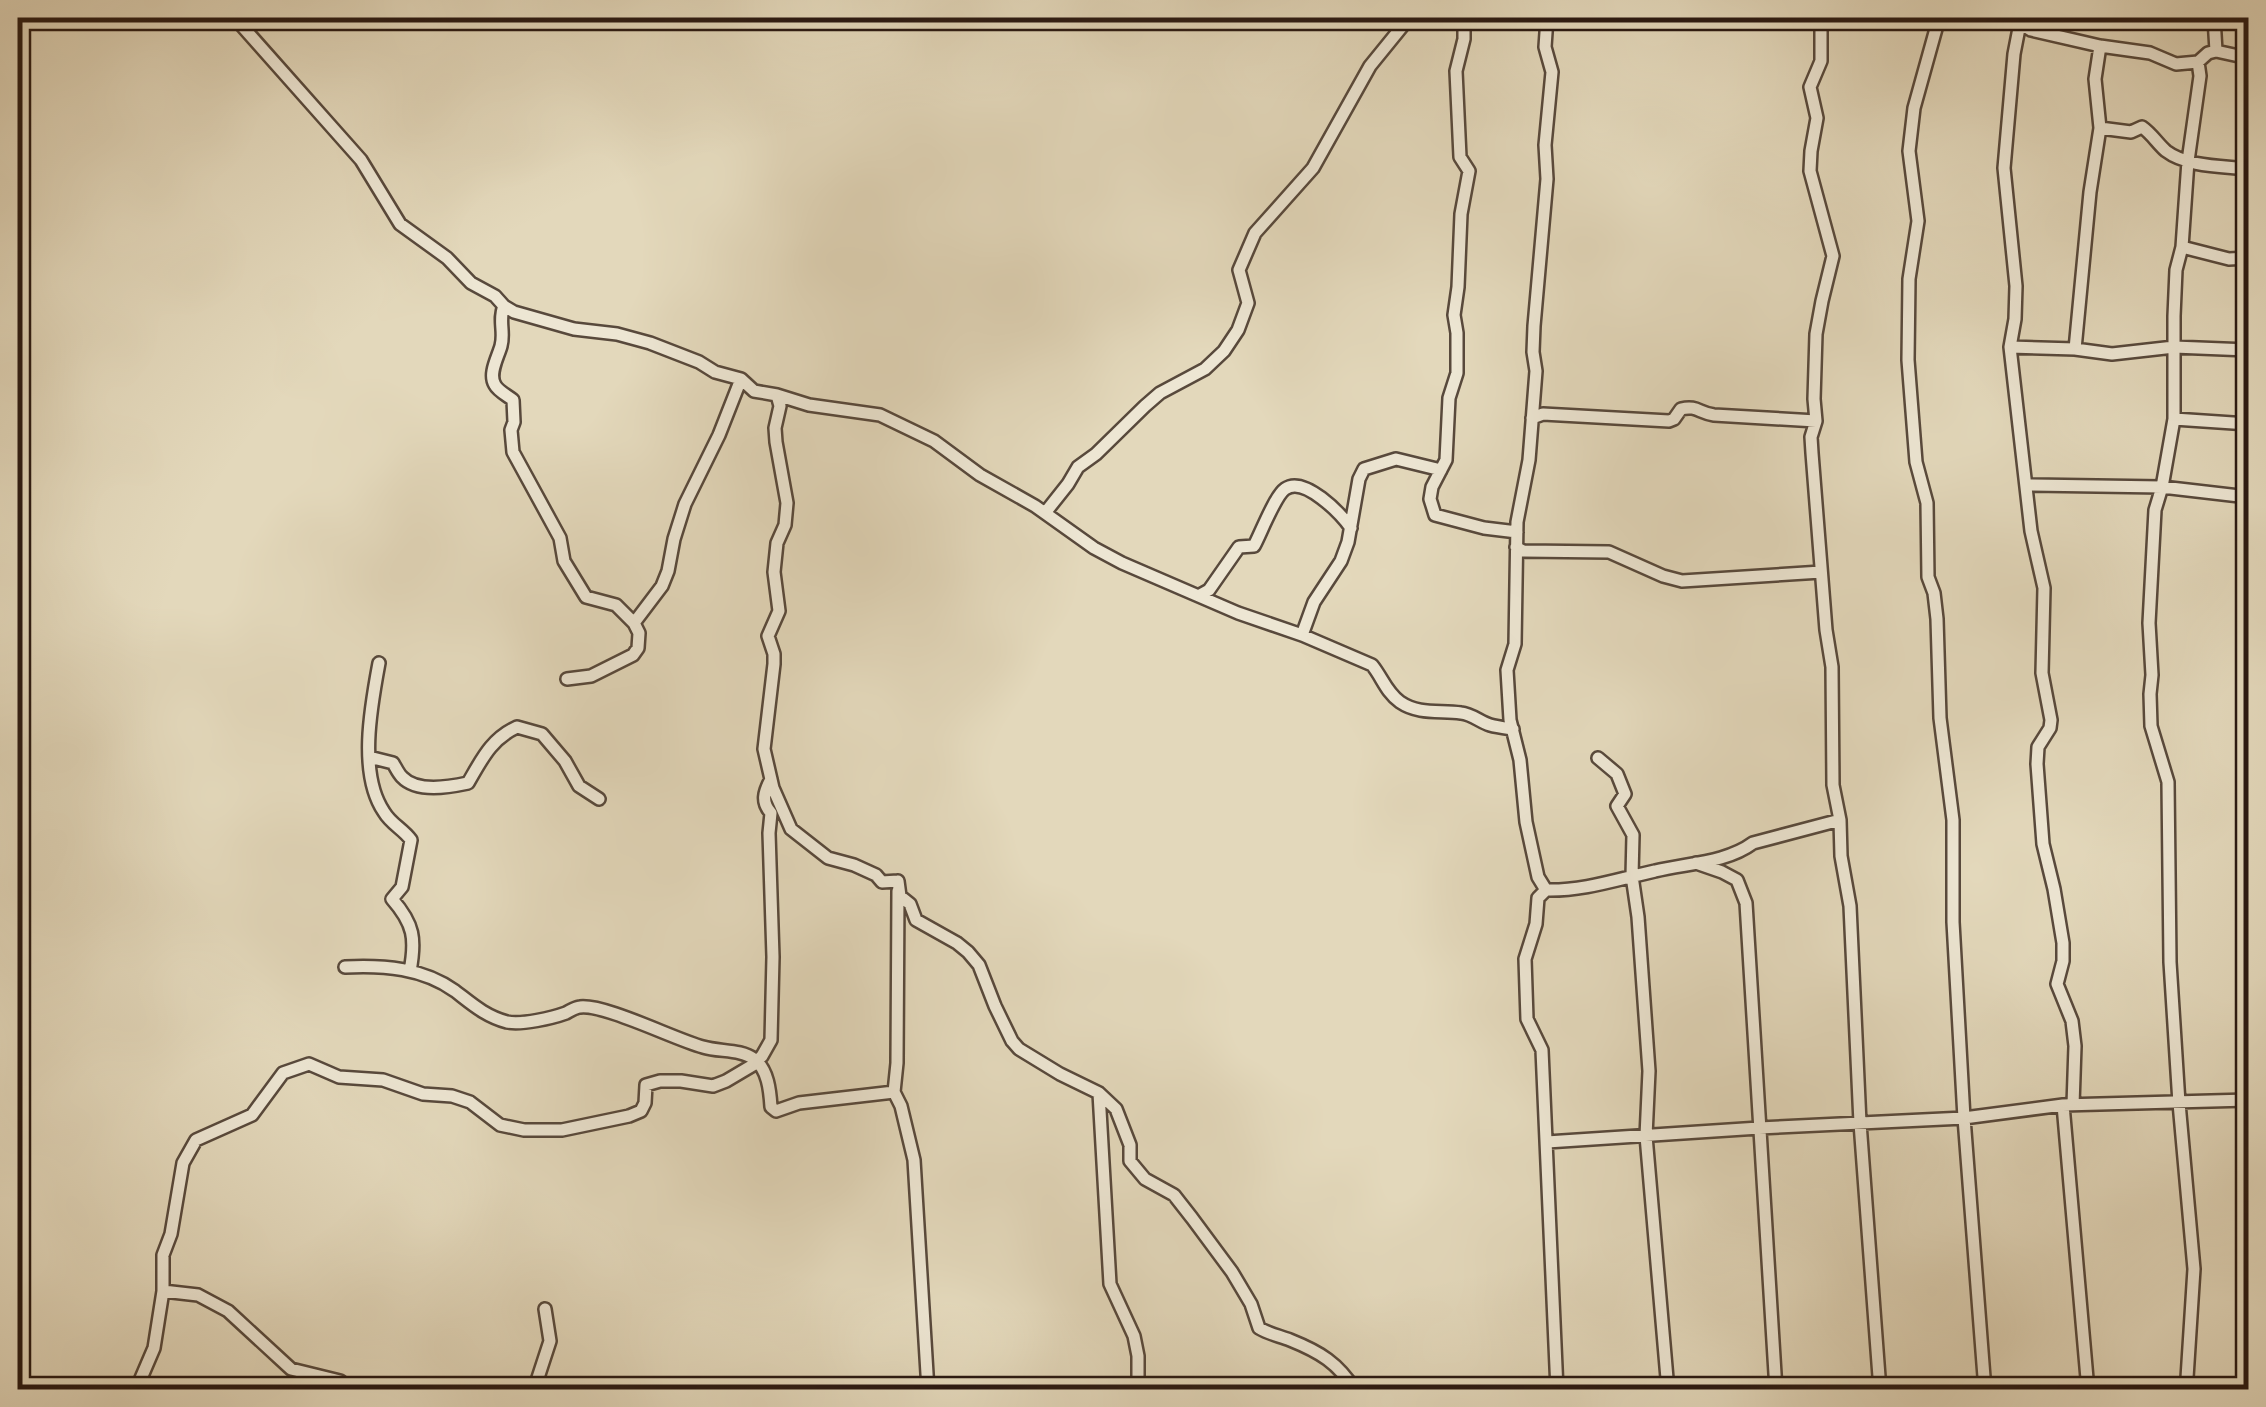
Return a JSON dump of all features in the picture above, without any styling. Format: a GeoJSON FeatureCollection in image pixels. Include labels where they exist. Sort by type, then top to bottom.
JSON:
{"type":"FeatureCollection","features":[{"type":"Feature","properties":{"kind":"street"},"geometry":{"type":"LineString","coordinates":[[235,18],[361,160],[400,224],[446,258],[471,284],[495,296],[504,306],[535,320],[650,343],[715,372],[741,378],[754,391],[880,416],[910,428],[1122,563],[1372,665],[1397,700],[1410,707],[1465,713],[1487,724],[1514,729]]}},
{"type":"Feature","properties":{"kind":"street"},"geometry":{"type":"LineString","coordinates":[[1045,513],[1078,467],[1152,400],[1205,369],[1224,352],[1247,311],[1239,270],[1255,234],[1313,168],[1370,66],[1409,18]]}},
{"type":"Feature","properties":{"kind":"street"},"geometry":{"type":"LineString","coordinates":[[1464,18],[1456,71],[1460,157],[1469,171],[1461,214],[1454,315],[1456,374],[1449,398],[1446,460],[1430,498],[1435,515],[1516,532]]}},
{"type":"Feature","properties":{"kind":"street"},"geometry":{"type":"LineString","coordinates":[[1546,890],[1538,877],[1526,822],[1520,760],[1510,720],[1508,670],[1516,644],[1516,532],[1529,460],[1536,371],[1534,326],[1552,72],[1545,47],[1547,18]]}},
{"type":"Feature","properties":{"kind":"street"},"geometry":{"type":"LineString","coordinates":[[1820,18],[1821,61],[1810,87],[1816,118],[1810,171],[1833,256],[1816,334],[1816,421],[1811,437],[1832,667],[1833,785],[1850,906],[1860,1123],[1880,1390]]}},
{"type":"Feature","properties":{"kind":"street"},"geometry":{"type":"LineString","coordinates":[[1939,18],[1914,108],[1908,151],[1918,222],[1909,279],[1908,360],[1916,462],[1927,503],[1928,576],[1937,618],[1940,718],[1953,820],[1953,922],[1964,1118],[1985,1390]]}},
{"type":"Feature","properties":{"kind":"street"},"geometry":{"type":"LineString","coordinates":[[1990,18],[2021,20],[2031,30],[2150,53],[2176,64],[2198,62],[2216,51],[2248,58]]}},
{"type":"Feature","properties":{"kind":"street"},"geometry":{"type":"LineString","coordinates":[[2214,18],[2216,51]]}},
{"type":"Feature","properties":{"kind":"street"},"geometry":{"type":"LineString","coordinates":[[2021,20],[2014,54],[2004,168],[2016,286],[2010,347],[2031,531],[2042,575],[2042,673],[2050,728],[2037,756],[2042,834],[2063,942],[2058,991],[2069,1012],[2075,1046],[2068,1105],[2088,1390]]}},
{"type":"Feature","properties":{"kind":"street"},"geometry":{"type":"LineString","coordinates":[[2076,349],[2090,192],[2100,128],[2095,79],[2100,46]]}},
{"type":"Feature","properties":{"kind":"street"},"geometry":{"type":"LineString","coordinates":[[2190,1390],[2194,1269],[2170,962],[2168,782],[2151,726],[2149,644],[2152,532],[2174,418],[2176,270],[2182,247],[2188,161],[2200,76],[2198,62]]}},
{"type":"Feature","properties":{"kind":"street"},"geometry":{"type":"LineString","coordinates":[[2100,128],[2130,132],[2142,127],[2168,152],[2188,161],[2248,170]]}},
{"type":"Feature","properties":{"kind":"street"},"geometry":{"type":"LineString","coordinates":[[2182,247],[2230,259],[2248,258]]}},
{"type":"Feature","properties":{"kind":"street"},"geometry":{"type":"LineString","coordinates":[[504,306],[500,320],[502,344],[493,380],[513,400],[513,452],[560,538],[564,560],[584,593],[590,600],[616,604],[639,633],[638,648],[632,656],[591,676],[568,679]]}},
{"type":"Feature","properties":{"kind":"street"},"geometry":{"type":"LineString","coordinates":[[2010,347],[2112,354],[2174,348],[2248,350]]}},
{"type":"Feature","properties":{"kind":"street"},"geometry":{"type":"LineString","coordinates":[[634,623],[662,586],[686,504],[720,435],[741,378]]}},
{"type":"Feature","properties":{"kind":"street"},"geometry":{"type":"LineString","coordinates":[[777,395],[780,406],[776,442],[787,504],[774,572],[778,611],[768,636],[774,664],[764,749],[771,779],[791,829],[799,838],[828,858],[876,875],[882,882],[898,882]]}},
{"type":"Feature","properties":{"kind":"street"},"geometry":{"type":"LineString","coordinates":[[1532,418],[1543,414],[1669,421],[1680,409],[1694,407],[1714,416],[1816,421]]}},
{"type":"Feature","properties":{"kind":"street"},"geometry":{"type":"LineString","coordinates":[[2174,418],[2248,424]]}},
{"type":"Feature","properties":{"kind":"street"},"geometry":{"type":"LineString","coordinates":[[1302,635],[1314,602],[1342,561],[1364,468],[1396,458],[1441,470]]}},
{"type":"Feature","properties":{"kind":"street"},"geometry":{"type":"LineString","coordinates":[[2027,485],[2162,486],[2248,497]]}},
{"type":"Feature","properties":{"kind":"street"},"geometry":{"type":"LineString","coordinates":[[1200,596],[1209,590],[1239,547],[1254,546],[1284,489],[1304,488],[1318,496],[1338,510],[1351,528]]}},
{"type":"Feature","properties":{"kind":"street"},"geometry":{"type":"LineString","coordinates":[[1516,547],[1523,551],[1609,552],[1682,581],[1821,572]]}},
{"type":"Feature","properties":{"kind":"street"},"geometry":{"type":"LineString","coordinates":[[379,663],[371,727],[370,781],[380,806],[412,840],[402,887],[392,899],[410,924],[410,971]]}},
{"type":"Feature","properties":{"kind":"street"},"geometry":{"type":"LineString","coordinates":[[370,757],[393,763],[403,779],[416,786],[454,786],[468,783],[501,735],[518,727],[542,734],[565,761],[578,786],[599,799]]}},
{"type":"Feature","properties":{"kind":"street"},"geometry":{"type":"LineString","coordinates":[[1598,758],[1616,774],[1625,794],[1617,806],[1633,835],[1632,876],[1648,1050],[1646,1136],[1668,1390]]}},
{"type":"Feature","properties":{"kind":"street"},"geometry":{"type":"LineString","coordinates":[[136,1390],[154,1348],[163,1291],[163,1255],[171,1234],[183,1163],[196,1140],[252,1115],[283,1073],[309,1064],[338,1078],[383,1080],[423,1094],[452,1096],[470,1102],[500,1126],[562,1130],[642,1111],[646,1085],[680,1081],[712,1086],[757,1062],[770,1040],[770,813],[764,797],[771,779]]}},
{"type":"Feature","properties":{"kind":"street"},"geometry":{"type":"LineString","coordinates":[[1557,1390],[1542,1050],[1528,1019],[1525,959],[1536,924],[1538,898],[1546,890],[1573,891],[1696,864],[1741,852],[1752,843],[1840,820]]}},
{"type":"Feature","properties":{"kind":"street"},"geometry":{"type":"LineString","coordinates":[[1696,864],[1737,880],[1746,903],[1776,1390]]}},
{"type":"Feature","properties":{"kind":"street"},"geometry":{"type":"LineString","coordinates":[[898,882],[894,1092],[914,1160],[928,1390]]}},
{"type":"Feature","properties":{"kind":"street"},"geometry":{"type":"LineString","coordinates":[[898,882],[900,896],[910,904],[916,920],[957,943],[979,965],[995,1006],[1019,1049],[1108,1100],[1122,1120],[1130,1144],[1130,1161],[1145,1179],[1174,1196],[1192,1218],[1232,1272],[1251,1304],[1259,1328],[1332,1362],[1355,1390]]}},
{"type":"Feature","properties":{"kind":"street"},"geometry":{"type":"LineString","coordinates":[[346,967],[410,971],[454,991],[481,1012],[509,1022],[546,1019],[579,1007],[597,1008],[683,1042],[718,1052],[743,1053],[757,1062],[776,1111],[798,1103],[894,1092]]}},
{"type":"Feature","properties":{"kind":"street"},"geometry":{"type":"LineString","coordinates":[[1099,1093],[1110,1284],[1134,1336],[1138,1390]]}},
{"type":"Feature","properties":{"kind":"street"},"geometry":{"type":"LineString","coordinates":[[1546,1142],[1964,1118],[2068,1105],[2248,1100]]}},
{"type":"Feature","properties":{"kind":"street"},"geometry":{"type":"LineString","coordinates":[[163,1291],[198,1295],[228,1311],[290,1369],[340,1381],[352,1390]]}},
{"type":"Feature","properties":{"kind":"street"},"geometry":{"type":"LineString","coordinates":[[534,1390],[550,1340],[545,1308]]}},
{"type":"Feature","properties":{"kind":"street"},"geometry":{"type":"LineString","coordinates":[[642,1390],[667,1386]]}}]}
